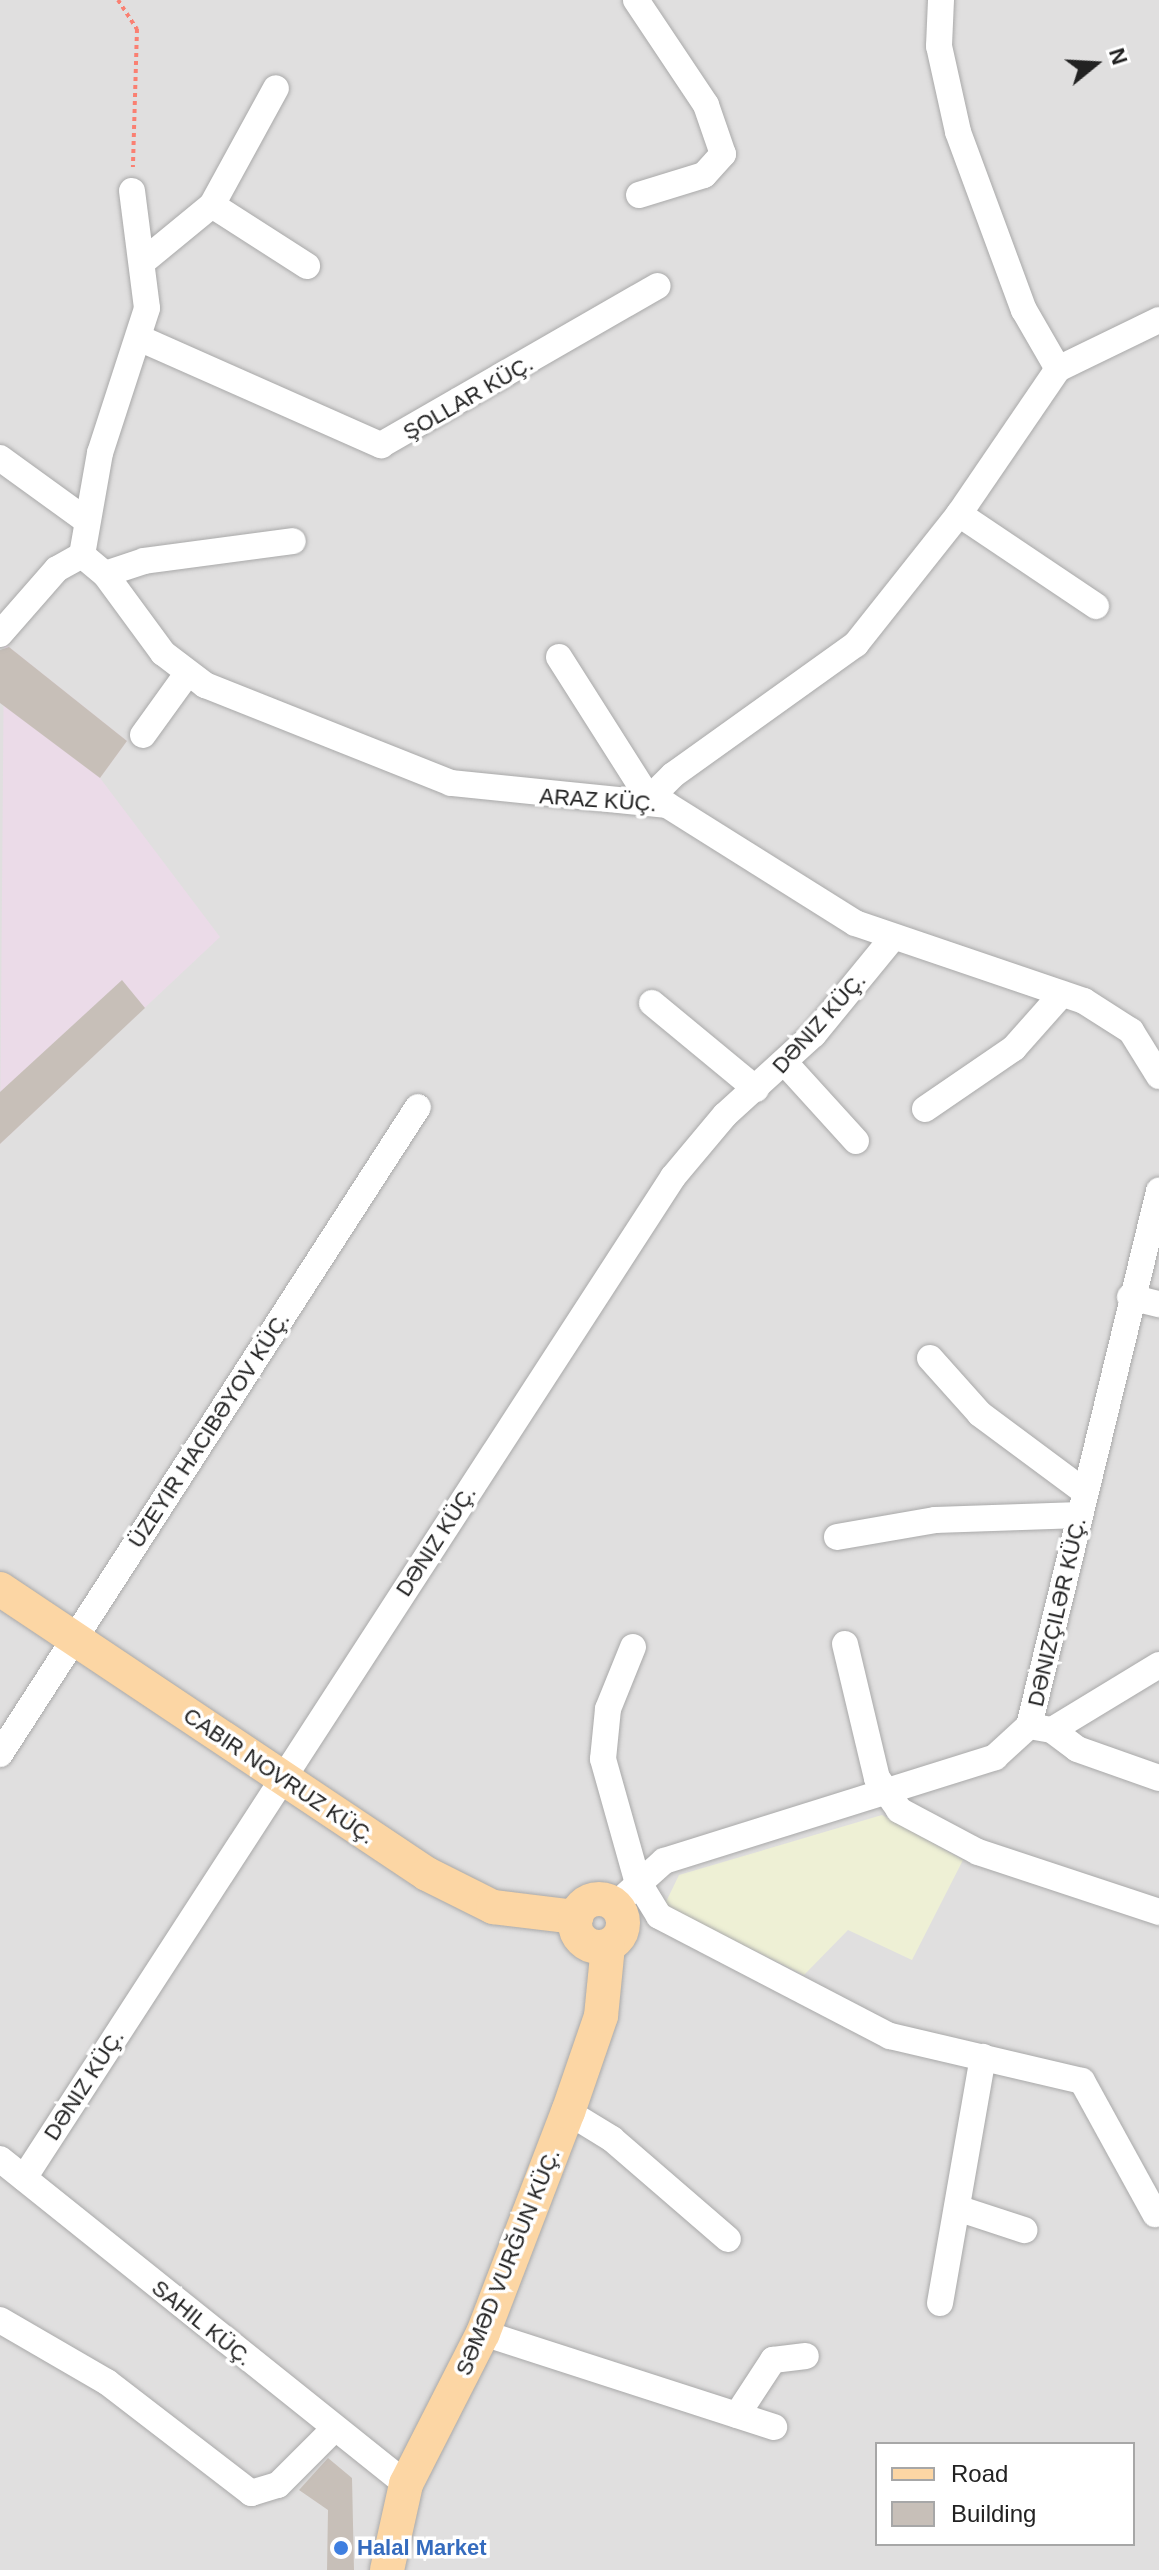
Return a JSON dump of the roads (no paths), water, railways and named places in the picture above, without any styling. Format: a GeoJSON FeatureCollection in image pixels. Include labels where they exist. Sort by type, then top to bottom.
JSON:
{"type":"FeatureCollection","features":[{"type":"Feature","properties":{"kind":"main road","name":"CABIR NOVRUZ KÜÇ."},"geometry":{"type":"LineString","coordinates":[[0,1589],[282,1780],[470,1897],[520,1914],[576,1917]]}},
{"type":"Feature","properties":{"kind":"main road"},"geometry":{"type":"LineString","coordinates":[[608,1946],[588,1945],[576,1917],[597,1899],[626,1893]]}},
{"type":"Feature","properties":{"kind":"main road","name":"SƏMƏD VURĞUN KÜÇ."},"geometry":{"type":"LineString","coordinates":[[387,2570],[406,2484],[483,2333],[568,2112],[601,2016],[608,1946],[623,1927],[626,1893]]}},
{"type":"Feature","properties":{"kind":"street"},"geometry":{"type":"LineString","coordinates":[[636,0],[706,105],[723,154],[704,175],[639,195]]}},
{"type":"Feature","properties":{"kind":"street"},"geometry":{"type":"LineString","coordinates":[[941,0],[939,46],[958,132],[1024,310],[1058,369]]}},
{"type":"Feature","properties":{"kind":"street"},"geometry":{"type":"LineString","coordinates":[[145,260],[212,205],[276,88]]}},
{"type":"Feature","properties":{"kind":"street"},"geometry":{"type":"LineString","coordinates":[[0,634],[57,569],[82,555],[100,453],[147,308],[145,260],[132,191]]}},
{"type":"Feature","properties":{"kind":"street"},"geometry":{"type":"LineString","coordinates":[[212,205],[307,266]]}},
{"type":"Feature","properties":{"kind":"street","name":"ŞOLLAR KÜÇ."},"geometry":{"type":"LineString","coordinates":[[139,338],[381,445],[657,286]]}},
{"type":"Feature","properties":{"kind":"street"},"geometry":{"type":"LineString","coordinates":[[559,657],[649,799],[673,775],[841,660],[959,514],[1058,369],[1159,320]]}},
{"type":"Feature","properties":{"kind":"street"},"geometry":{"type":"LineString","coordinates":[[0,458],[87,521]]}},
{"type":"Feature","properties":{"kind":"street"},"geometry":{"type":"LineString","coordinates":[[959,514],[1096,606]]}},
{"type":"Feature","properties":{"kind":"street"},"geometry":{"type":"LineString","coordinates":[[105,574],[144,561],[293,541]]}},
{"type":"Feature","properties":{"kind":"street","name":"ARAZ KÜÇ."},"geometry":{"type":"LineString","coordinates":[[82,555],[105,574],[146,635],[187,674],[451,783],[649,799],[891,940],[1062,994],[1131,1031],[1159,1076]]}},
{"type":"Feature","properties":{"kind":"street"},"geometry":{"type":"LineString","coordinates":[[143,735],[187,674]]}},
{"type":"Feature","properties":{"kind":"street","name":"DӘNIZ KÜÇ."},"geometry":{"type":"LineString","coordinates":[[24,2178],[673,1177],[756,1089],[786,1064],[891,940]]}},
{"type":"Feature","properties":{"kind":"street"},"geometry":{"type":"LineString","coordinates":[[925,1109],[1014,1048],[1062,994]]}},
{"type":"Feature","properties":{"kind":"street"},"geometry":{"type":"LineString","coordinates":[[652,1003],[756,1089]]}},
{"type":"Feature","properties":{"kind":"street"},"geometry":{"type":"LineString","coordinates":[[786,1064],[856,1141]]}},
{"type":"Feature","properties":{"kind":"street"},"geometry":{"type":"LineString","coordinates":[[0,1754],[418,1107]]}},
{"type":"Feature","properties":{"kind":"street","name":"DӘNIZÇILӘR KÜÇ."},"geometry":{"type":"LineString","coordinates":[[626,1893],[685,1852],[995,1757],[1041,1728],[1083,1504],[1130,1297],[1159,1191]]}},
{"type":"Feature","properties":{"kind":"street"},"geometry":{"type":"LineString","coordinates":[[1130,1297],[1159,1304]]}},
{"type":"Feature","properties":{"kind":"street"},"geometry":{"type":"LineString","coordinates":[[930,1358],[980,1414],[1083,1504]]}},
{"type":"Feature","properties":{"kind":"street"},"geometry":{"type":"LineString","coordinates":[[837,1537],[935,1520],[1083,1504]]}},
{"type":"Feature","properties":{"kind":"street"},"geometry":{"type":"LineString","coordinates":[[845,1644],[882,1793],[931,1830],[978,1852],[1159,1912]]}},
{"type":"Feature","properties":{"kind":"street"},"geometry":{"type":"LineString","coordinates":[[633,1647],[608,1709],[603,1759],[626,1893],[673,1926],[890,2036],[1082,2081],[1155,2214]]}},
{"type":"Feature","properties":{"kind":"street"},"geometry":{"type":"LineString","coordinates":[[1041,1728],[1159,1665]]}},
{"type":"Feature","properties":{"kind":"street"},"geometry":{"type":"LineString","coordinates":[[1041,1728],[1077,1749],[1159,1778]]}},
{"type":"Feature","properties":{"kind":"street"},"geometry":{"type":"LineString","coordinates":[[940,2303],[983,2057]]}},
{"type":"Feature","properties":{"kind":"street"},"geometry":{"type":"LineString","coordinates":[[568,2112],[612,2139],[728,2239]]}},
{"type":"Feature","properties":{"kind":"street","name":"SAHIL KÜÇ."},"geometry":{"type":"LineString","coordinates":[[0,2159],[333,2430],[406,2484]]}},
{"type":"Feature","properties":{"kind":"street"},"geometry":{"type":"LineString","coordinates":[[957,2208],[1024,2230]]}},
{"type":"Feature","properties":{"kind":"street"},"geometry":{"type":"LineString","coordinates":[[0,2320],[107,2382],[251,2493],[278,2485],[333,2430]]}},
{"type":"Feature","properties":{"kind":"street"},"geometry":{"type":"LineString","coordinates":[[483,2333],[774,2427]]}},
{"type":"Feature","properties":{"kind":"street"},"geometry":{"type":"LineString","coordinates":[[737,2415],[773,2360],[806,2356]]}},
{"type":"Feature","properties":{"kind":"place","name":"Halal Market"},"geometry":{"type":"Point","coordinates":[341,2548]}}]}
